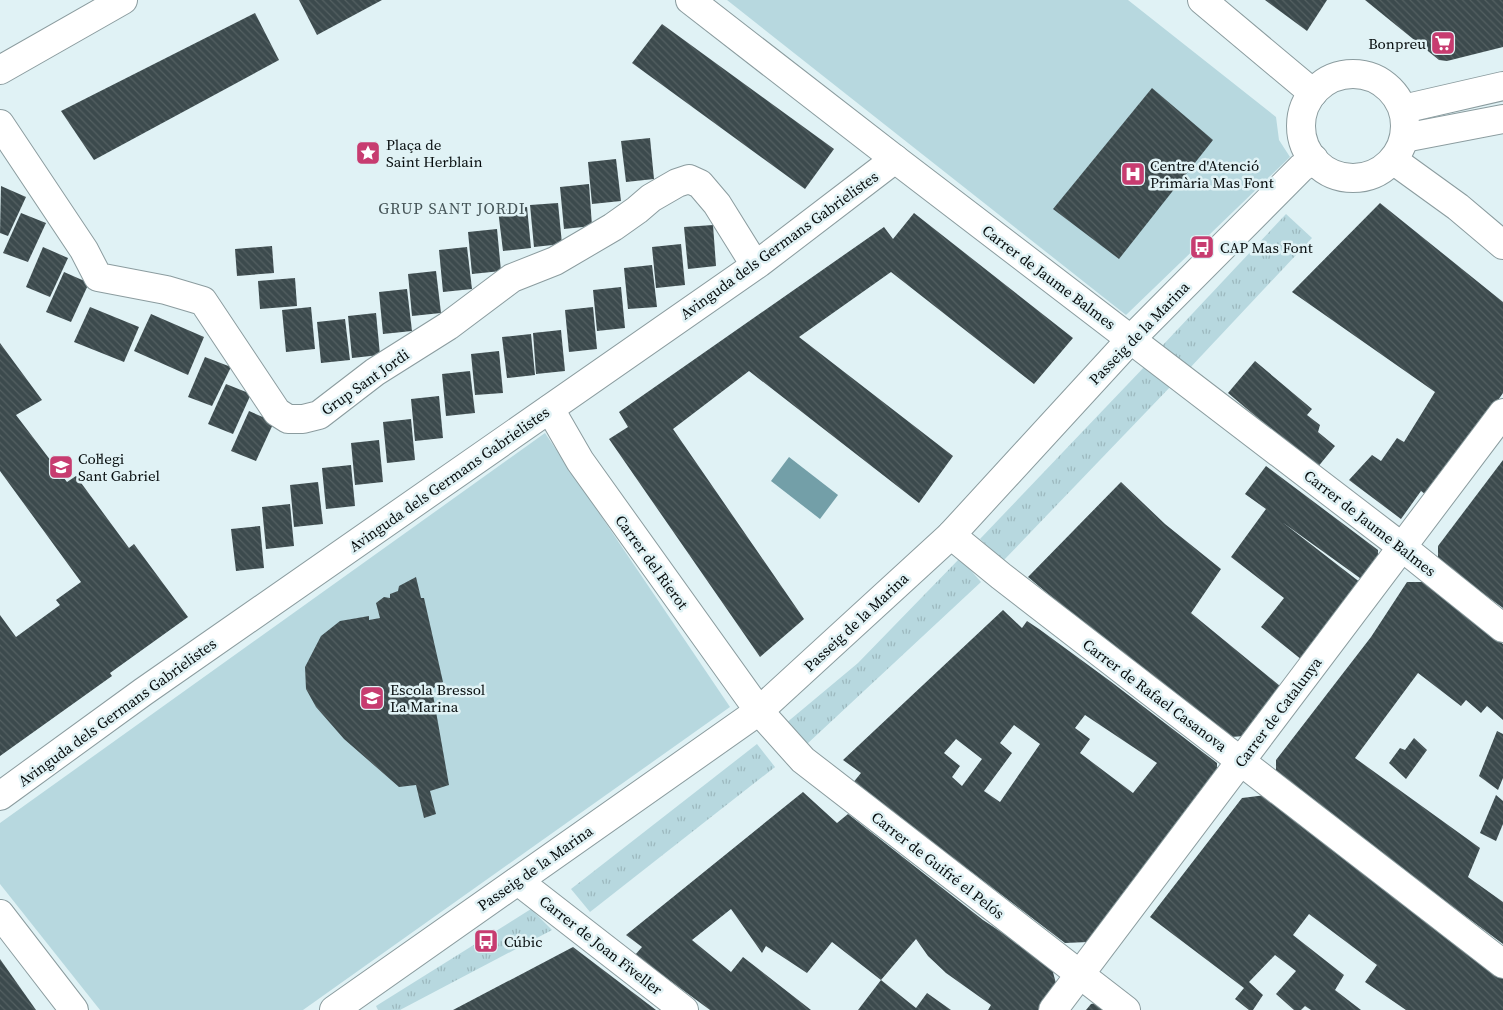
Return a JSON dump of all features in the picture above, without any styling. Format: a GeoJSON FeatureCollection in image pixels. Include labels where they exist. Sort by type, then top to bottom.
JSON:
{"type":"FeatureCollection","features":[{"type":"Feature","properties":{"kind":"street"},"geometry":{"type":"LineString","coordinates":[[0,70],[123,0]]}},
{"type":"Feature","properties":{"kind":"street","name":"Carrer de Jaume Balmes"},"geometry":{"type":"LineString","coordinates":[[690,0],[1402,547],[1503,628]]}},
{"type":"Feature","properties":{"kind":"street"},"geometry":{"type":"LineString","coordinates":[[1202,0],[1313,93]]}},
{"type":"Feature","properties":{"kind":"street"},"geometry":{"type":"LineString","coordinates":[[1362,74],[1380,80],[1393,93],[1403,109],[1405,123],[1398,149],[1379,171],[1353,178],[1335,175],[1320,166],[1305,144],[1302,127],[1304,109],[1313,93],[1335,77],[1362,74]]}},
{"type":"Feature","properties":{"kind":"street"},"geometry":{"type":"LineString","coordinates":[[1403,109],[1503,86]]}},
{"type":"Feature","properties":{"kind":"street"},"geometry":{"type":"LineString","coordinates":[[1398,149],[1503,119]]}},
{"type":"Feature","properties":{"kind":"street","name":"Grup Sant Jordi"},"geometry":{"type":"LineString","coordinates":[[0,124],[84,250],[98,277],[166,290],[204,301],[276,412],[288,419],[303,419],[319,415],[375,372],[448,326],[512,278],[555,261],[637,210],[650,198],[677,183],[689,179],[700,184],[717,204],[755,266]]}},
{"type":"Feature","properties":{"kind":"street"},"geometry":{"type":"LineString","coordinates":[[1398,149],[1458,208],[1503,245]]}},
{"type":"Feature","properties":{"kind":"street","name":"Avinguda dels Germans Gabrielistes"},"geometry":{"type":"LineString","coordinates":[[0,796],[143,692],[755,266],[895,159]]}},
{"type":"Feature","properties":{"kind":"street","name":"Passeig de la Marina"},"geometry":{"type":"LineString","coordinates":[[334,1010],[759,711],[951,535],[1131,340],[1301,168],[1314,159]]}},
{"type":"Feature","properties":{"kind":"street","name":"Carrer del Rierot"},"geometry":{"type":"LineString","coordinates":[[550,409],[580,461],[759,711]]}},
{"type":"Feature","properties":{"kind":"street","name":"Carrer de Catalunya"},"geometry":{"type":"LineString","coordinates":[[1053,1010],[1503,413]]}},
{"type":"Feature","properties":{"kind":"street","name":"Carrer de Rafael Casanova"},"geometry":{"type":"LineString","coordinates":[[951,535],[1000,576],[1503,964]]}},
{"type":"Feature","properties":{"kind":"street","name":"Carrer de Guifré el Pelós"},"geometry":{"type":"LineString","coordinates":[[759,711],[803,760],[1126,1010]]}},
{"type":"Feature","properties":{"kind":"street","name":"Carrer de Joan Fiveller"},"geometry":{"type":"LineString","coordinates":[[518,880],[684,1010]]}},
{"type":"Feature","properties":{"kind":"street"},"geometry":{"type":"LineString","coordinates":[[0,914],[74,1010]]}},
{"type":"Feature","properties":{"kind":"green space"},"geometry":{"type":"Polygon","coordinates":[[[727,0],[1128,0],[1276,117],[1279,140],[1290,157],[1126,315],[727,0]]]}},
{"type":"Feature","properties":{"kind":"green space"},"geometry":{"type":"Polygon","coordinates":[[[1286,214],[1312,238],[1188,370],[1162,346],[1286,214]]]}},
{"type":"Feature","properties":{"kind":"green space"},"geometry":{"type":"Polygon","coordinates":[[[1148,363],[1172,385],[1003,561],[980,539],[1148,363]]]}},
{"type":"Feature","properties":{"kind":"green space"},"geometry":{"type":"Polygon","coordinates":[[[545,433],[730,707],[303,1010],[100,1010],[0,884],[0,823],[545,433]]]}},
{"type":"Feature","properties":{"kind":"green space"},"geometry":{"type":"Polygon","coordinates":[[[960,558],[981,582],[807,744],[785,724],[858,663],[960,558]]]}},
{"type":"Feature","properties":{"kind":"green space"},"geometry":{"type":"Polygon","coordinates":[[[757,744],[775,767],[590,912],[571,889],[757,744]]]}},
{"type":"Feature","properties":{"kind":"green space"},"geometry":{"type":"Polygon","coordinates":[[[531,909],[552,930],[400,1010],[378,1010],[376,1006],[531,909]]]}},
{"type":"Feature","properties":{"kind":"shaded area"},"geometry":{"type":"Polygon","coordinates":[[[789,457],[838,495],[820,519],[771,481],[789,457]]]}},
{"type":"Feature","properties":{"kind":"building"},"geometry":{"type":"Polygon","coordinates":[[[299,0],[382,0],[317,35],[299,0]]]}},
{"type":"Feature","properties":{"kind":"building"},"geometry":{"type":"Polygon","coordinates":[[[1265,0],[1327,0],[1307,31],[1265,0]]]}},
{"type":"Feature","properties":{"kind":"building"},"geometry":{"type":"Polygon","coordinates":[[[1365,0],[1503,0],[1503,47],[1447,61],[1439,60],[1365,0]]]}},
{"type":"Feature","properties":{"kind":"building"},"geometry":{"type":"Polygon","coordinates":[[[255,13],[279,60],[94,160],[61,111],[255,13]]]}},
{"type":"Feature","properties":{"kind":"building"},"geometry":{"type":"Polygon","coordinates":[[[662,24],[834,149],[805,189],[632,63],[662,24]]]}},
{"type":"Feature","properties":{"kind":"building","name":"Centre d'Atenció Primària Mas Font"},"geometry":{"type":"Polygon","coordinates":[[[1152,88],[1213,140],[1119,259],[1053,209],[1152,88]]]}},
{"type":"Feature","properties":{"kind":"building"},"geometry":{"type":"Polygon","coordinates":[[[650,138],[654,179],[626,182],[621,141],[650,138]]]}},
{"type":"Feature","properties":{"kind":"building"},"geometry":{"type":"Polygon","coordinates":[[[616,159],[621,201],[592,204],[588,162],[616,159]]]}},
{"type":"Feature","properties":{"kind":"building"},"geometry":{"type":"Polygon","coordinates":[[[589,184],[592,226],[564,229],[560,187],[589,184]]]}},
{"type":"Feature","properties":{"kind":"building"},"geometry":{"type":"Polygon","coordinates":[[[1,186],[26,197],[8,236],[0,233],[1,186]]]}},
{"type":"Feature","properties":{"kind":"building"},"geometry":{"type":"Polygon","coordinates":[[[558,203],[562,244],[534,247],[530,205],[558,203]]]}},
{"type":"Feature","properties":{"kind":"building"},"geometry":{"type":"Polygon","coordinates":[[[1380,203],[1503,302],[1503,393],[1430,498],[1421,491],[1401,519],[1349,480],[1372,455],[1381,461],[1397,438],[1404,442],[1435,392],[1292,292],[1380,203]]]}},
{"type":"Feature","properties":{"kind":"building"},"geometry":{"type":"Polygon","coordinates":[[[527,207],[531,248],[503,251],[498,210],[527,207]]]}},
{"type":"Feature","properties":{"kind":"building"},"geometry":{"type":"Polygon","coordinates":[[[21,213],[46,223],[28,262],[3,253],[21,213]]]}},
{"type":"Feature","properties":{"kind":"building"},"geometry":{"type":"Polygon","coordinates":[[[914,213],[1073,338],[1034,384],[891,272],[799,337],[953,456],[919,503],[749,371],[673,429],[804,619],[760,657],[609,439],[628,427],[619,412],[884,227],[893,239],[914,213]]]}},
{"type":"Feature","properties":{"kind":"building"},"geometry":{"type":"Polygon","coordinates":[[[713,225],[716,266],[688,269],[684,227],[713,225]]]}},
{"type":"Feature","properties":{"kind":"building"},"geometry":{"type":"Polygon","coordinates":[[[497,229],[501,271],[472,274],[468,232],[497,229]]]}},
{"type":"Feature","properties":{"kind":"building"},"geometry":{"type":"Polygon","coordinates":[[[681,244],[685,285],[656,288],[652,247],[681,244]]]}},
{"type":"Feature","properties":{"kind":"building"},"geometry":{"type":"Polygon","coordinates":[[[272,246],[274,273],[237,276],[235,249],[272,246]]]}},
{"type":"Feature","properties":{"kind":"building"},"geometry":{"type":"Polygon","coordinates":[[[43,247],[68,258],[50,297],[26,287],[43,247]]]}},
{"type":"Feature","properties":{"kind":"building"},"geometry":{"type":"Polygon","coordinates":[[[467,247],[472,289],[443,292],[439,250],[467,247]]]}},
{"type":"Feature","properties":{"kind":"building"},"geometry":{"type":"Polygon","coordinates":[[[652,265],[657,307],[628,309],[624,268],[652,265]]]}},
{"type":"Feature","properties":{"kind":"building"},"geometry":{"type":"Polygon","coordinates":[[[436,271],[441,313],[412,316],[408,274],[436,271]]]}},
{"type":"Feature","properties":{"kind":"building"},"geometry":{"type":"Polygon","coordinates":[[[64,272],[89,283],[71,322],[46,312],[64,272]]]}},
{"type":"Feature","properties":{"kind":"building"},"geometry":{"type":"Polygon","coordinates":[[[295,278],[297,306],[260,309],[258,281],[295,278]]]}},
{"type":"Feature","properties":{"kind":"building"},"geometry":{"type":"Polygon","coordinates":[[[621,287],[625,328],[597,331],[593,290],[621,287]]]}},
{"type":"Feature","properties":{"kind":"building"},"geometry":{"type":"Polygon","coordinates":[[[407,289],[412,331],[383,334],[379,292],[407,289]]]}},
{"type":"Feature","properties":{"kind":"building"},"geometry":{"type":"Polygon","coordinates":[[[90,307],[139,327],[124,362],[74,342],[90,307]]]}},
{"type":"Feature","properties":{"kind":"building"},"geometry":{"type":"Polygon","coordinates":[[[311,307],[315,349],[286,352],[282,310],[311,307]]]}},
{"type":"Feature","properties":{"kind":"building"},"geometry":{"type":"Polygon","coordinates":[[[593,307],[597,349],[569,352],[565,310],[593,307]]]}},
{"type":"Feature","properties":{"kind":"building"},"geometry":{"type":"Polygon","coordinates":[[[376,313],[380,355],[352,358],[348,316],[376,313]]]}},
{"type":"Feature","properties":{"kind":"building"},"geometry":{"type":"Polygon","coordinates":[[[151,314],[204,337],[188,375],[134,351],[151,314]]]}},
{"type":"Feature","properties":{"kind":"building"},"geometry":{"type":"Polygon","coordinates":[[[345,319],[350,360],[321,363],[317,322],[345,319]]]}},
{"type":"Feature","properties":{"kind":"building"},"geometry":{"type":"Polygon","coordinates":[[[561,330],[565,371],[536,374],[533,333],[561,330]]]}},
{"type":"Feature","properties":{"kind":"building"},"geometry":{"type":"Polygon","coordinates":[[[531,334],[535,375],[507,378],[502,337],[531,334]]]}},
{"type":"Feature","properties":{"kind":"building"},"geometry":{"type":"Polygon","coordinates":[[[0,343],[42,400],[16,415],[67,482],[76,476],[129,548],[134,544],[188,617],[110,673],[112,676],[0,756],[0,615],[16,637],[60,605],[56,600],[81,582],[0,471],[0,343]]]}},
{"type":"Feature","properties":{"kind":"building"},"geometry":{"type":"Polygon","coordinates":[[[499,351],[503,393],[475,395],[471,354],[499,351]]]}},
{"type":"Feature","properties":{"kind":"building"},"geometry":{"type":"Polygon","coordinates":[[[205,357],[231,367],[212,406],[188,397],[205,357]]]}},
{"type":"Feature","properties":{"kind":"building"},"geometry":{"type":"Polygon","coordinates":[[[1255,361],[1312,409],[1307,415],[1320,425],[1318,432],[1335,446],[1317,468],[1228,393],[1255,361]]]}},
{"type":"Feature","properties":{"kind":"building"},"geometry":{"type":"Polygon","coordinates":[[[470,371],[475,413],[446,416],[442,374],[470,371]]]}},
{"type":"Feature","properties":{"kind":"building"},"geometry":{"type":"Polygon","coordinates":[[[226,384],[251,394],[233,434],[208,424],[226,384]]]}},
{"type":"Feature","properties":{"kind":"building"},"geometry":{"type":"Polygon","coordinates":[[[439,396],[443,438],[415,441],[411,399],[439,396]]]}},
{"type":"Feature","properties":{"kind":"building"},"geometry":{"type":"Polygon","coordinates":[[[249,411],[274,422],[256,461],[231,451],[249,411]]]}},
{"type":"Feature","properties":{"kind":"building"},"geometry":{"type":"Polygon","coordinates":[[[411,419],[415,460],[387,463],[383,422],[411,419]]]}},
{"type":"Feature","properties":{"kind":"building"},"geometry":{"type":"Polygon","coordinates":[[[379,440],[383,482],[355,485],[351,443],[379,440]]]}},
{"type":"Feature","properties":{"kind":"building"},"geometry":{"type":"Polygon","coordinates":[[[1503,460],[1503,608],[1438,561],[1438,546],[1503,460]]]}},
{"type":"Feature","properties":{"kind":"building"},"geometry":{"type":"Polygon","coordinates":[[[351,465],[355,506],[326,509],[322,468],[351,465]]]}},
{"type":"Feature","properties":{"kind":"building"},"geometry":{"type":"Polygon","coordinates":[[[1266,466],[1378,550],[1378,560],[1364,581],[1282,522],[1361,583],[1302,660],[1261,627],[1284,598],[1231,557],[1266,509],[1245,494],[1266,466]]]}},
{"type":"Feature","properties":{"kind":"building"},"geometry":{"type":"Polygon","coordinates":[[[318,482],[323,524],[294,527],[290,485],[318,482]]]}},
{"type":"Feature","properties":{"kind":"building"},"geometry":{"type":"Polygon","coordinates":[[[1121,482],[1165,524],[1221,569],[1191,613],[1280,686],[1244,736],[1231,737],[1078,619],[1028,577],[1121,482]]]}},
{"type":"Feature","properties":{"kind":"building"},"geometry":{"type":"Polygon","coordinates":[[[290,504],[294,546],[266,549],[262,507],[290,504]]]}},
{"type":"Feature","properties":{"kind":"building"},"geometry":{"type":"Polygon","coordinates":[[[260,526],[264,568],[236,571],[231,529],[260,526]]]}},
{"type":"Feature","properties":{"kind":"building","name":"Escola Bressol La Marina"},"geometry":{"type":"Polygon","coordinates":[[[416,577],[421,598],[424,598],[443,682],[432,689],[449,785],[430,791],[436,814],[424,818],[416,785],[399,787],[344,739],[316,707],[306,689],[305,667],[321,636],[340,621],[369,616],[369,620],[380,618],[376,603],[384,597],[390,598],[390,594],[398,591],[399,586],[416,577]]]}},
{"type":"Feature","properties":{"kind":"building"},"geometry":{"type":"Polygon","coordinates":[[[1407,582],[1423,582],[1503,644],[1503,720],[1487,706],[1481,713],[1466,700],[1461,706],[1418,673],[1355,758],[1480,848],[1468,877],[1503,902],[1503,944],[1364,841],[1276,772],[1276,760],[1371,637],[1407,582]]]}},
{"type":"Feature","properties":{"kind":"building"},"geometry":{"type":"Polygon","coordinates":[[[1003,610],[1022,628],[1027,621],[1039,629],[1217,763],[1217,775],[1088,942],[1065,943],[852,784],[861,773],[843,760],[1003,610]],[[1085,715],[1075,728],[1090,739],[1080,753],[1133,793],[1157,763],[1085,715]],[[1014,725],[1000,743],[1012,753],[984,791],[1000,802],[1040,744],[1014,725]],[[956,739],[944,753],[960,766],[952,777],[962,786],[982,759],[956,739]]]}},
{"type":"Feature","properties":{"kind":"building"},"geometry":{"type":"Polygon","coordinates":[[[1497,731],[1503,734],[1503,778],[1498,790],[1479,776],[1497,731]]]}},
{"type":"Feature","properties":{"kind":"building"},"geometry":{"type":"Polygon","coordinates":[[[1414,738],[1427,750],[1406,779],[1389,763],[1400,748],[1405,750],[1414,738]]]}},
{"type":"Feature","properties":{"kind":"building"},"geometry":{"type":"Polygon","coordinates":[[[803,792],[837,823],[848,814],[983,920],[1051,965],[1057,987],[1038,1010],[988,1010],[991,1005],[946,973],[928,956],[916,939],[881,980],[832,942],[807,973],[766,946],[762,953],[731,909],[692,940],[731,972],[743,957],[811,1010],[710,1010],[635,955],[642,947],[626,935],[803,792]]]}},
{"type":"Feature","properties":{"kind":"building"},"geometry":{"type":"Polygon","coordinates":[[[1266,795],[1448,939],[1503,979],[1503,1010],[1406,1010],[1365,982],[1377,965],[1309,914],[1293,935],[1344,975],[1335,990],[1361,1010],[1311,1010],[1305,1006],[1301,1010],[1294,1010],[1276,994],[1296,971],[1275,955],[1249,982],[1263,995],[1253,1010],[1249,1010],[1235,999],[1244,988],[1150,917],[1242,798],[1266,795]]]}},
{"type":"Feature","properties":{"kind":"building"},"geometry":{"type":"Polygon","coordinates":[[[1496,795],[1503,801],[1503,824],[1496,841],[1480,833],[1496,795]]]}},
{"type":"Feature","properties":{"kind":"building"},"geometry":{"type":"Polygon","coordinates":[[[573,947],[656,1010],[453,1010],[573,947]]]}},
{"type":"Feature","properties":{"kind":"building"},"geometry":{"type":"Polygon","coordinates":[[[0,959],[36,1010],[0,1010],[0,959]]]}},
{"type":"Feature","properties":{"kind":"building"},"geometry":{"type":"Polygon","coordinates":[[[881,980],[916,1008],[927,993],[951,1010],[858,1010],[881,980]]]}},
{"type":"Feature","properties":{"kind":"building"},"geometry":{"type":"Polygon","coordinates":[[[1096,1003],[1106,1010],[1086,1010],[1091,1004],[1096,1003]]]}},
{"type":"Feature","properties":{"kind":"place","name":"Bonpreu"},"geometry":{"type":"Point","coordinates":[1443,43]}},
{"type":"Feature","properties":{"kind":"place","name":"Plaça de Saint Herblain"},"geometry":{"type":"Point","coordinates":[368,153]}},
{"type":"Feature","properties":{"kind":"place","name":"Centre d'Atenció Primària Mas Font"},"geometry":{"type":"Point","coordinates":[1133,174]}},
{"type":"Feature","properties":{"kind":"place","name":"CAP Mas Font"},"geometry":{"type":"Point","coordinates":[1202,247]}},
{"type":"Feature","properties":{"kind":"place","name":"Col·legi Sant Gabriel"},"geometry":{"type":"Point","coordinates":[61,467]}},
{"type":"Feature","properties":{"kind":"place","name":"Escola Bressol La Marina"},"geometry":{"type":"Point","coordinates":[372,698]}},
{"type":"Feature","properties":{"kind":"place","name":"Cúbic"},"geometry":{"type":"Point","coordinates":[486,941]}},
{"type":"Feature","properties":{"kind":"district","name":"GRUP SANT JORDI"},"geometry":{"type":"Point","coordinates":[452,208]}}]}
